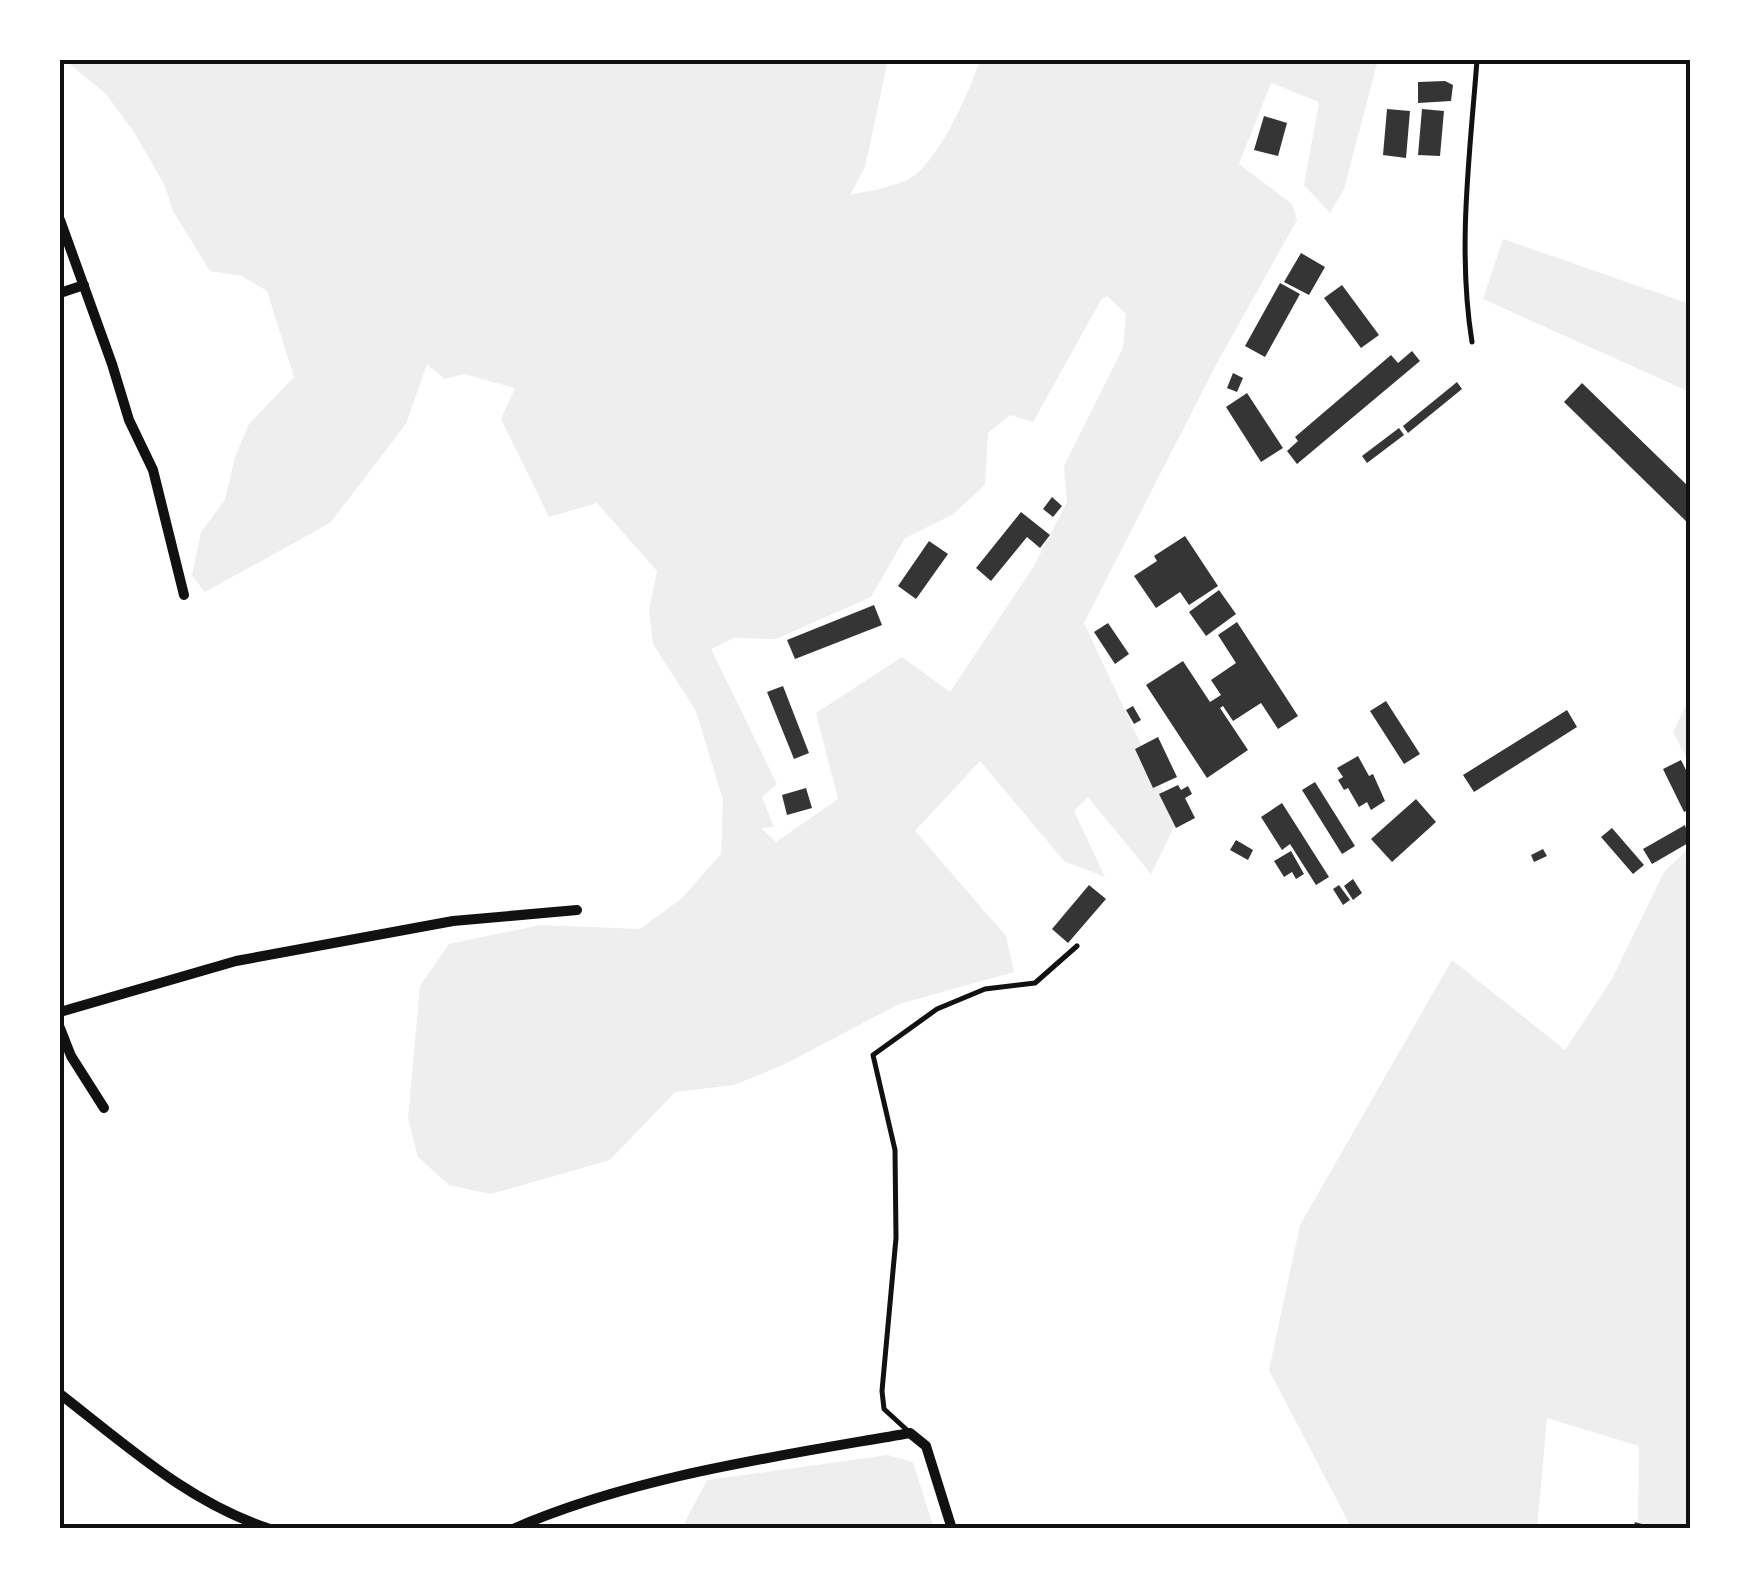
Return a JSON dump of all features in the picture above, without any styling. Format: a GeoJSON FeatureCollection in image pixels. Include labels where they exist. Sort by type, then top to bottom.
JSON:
{"type":"FeatureCollection","features":[{"type":"Feature","properties":{"kind":"street"},"geometry":{"type":"LineString","coordinates":[[60,220],[129,420],[153,470],[184,596]]}},
{"type":"Feature","properties":{"kind":"street"},"geometry":{"type":"LineString","coordinates":[[60,293],[84,285]]}},
{"type":"Feature","properties":{"kind":"street"},"geometry":{"type":"LineString","coordinates":[[60,1012],[236,961],[453,921],[578,910]]}},
{"type":"Feature","properties":{"kind":"street"},"geometry":{"type":"LineString","coordinates":[[60,1028],[104,1108]]}},
{"type":"Feature","properties":{"kind":"street"},"geometry":{"type":"LineString","coordinates":[[60,1394],[174,1482],[232,1517],[270,1529]]}},
{"type":"Feature","properties":{"kind":"street"},"geometry":{"type":"LineString","coordinates":[[513,1529],[554,1511],[669,1480],[910,1433],[926,1446],[952,1529]]}},
{"type":"Feature","properties":{"kind":"lane"},"geometry":{"type":"LineString","coordinates":[[1472,342],[1466,252],[1477,60]]}},
{"type":"Feature","properties":{"kind":"lane"},"geometry":{"type":"LineString","coordinates":[[910,1433],[884,1408],[882,1391],[896,1238],[895,1150],[873,1055],[937,1009],[985,989],[1035,983],[1078,946]]}},
{"type":"Feature","properties":{"kind":"shaded area"},"geometry":{"type":"Polygon","coordinates":[[[65,60],[888,60],[865,167],[850,195],[905,181],[917,174],[950,128],[980,60],[1378,60],[1344,189],[1330,213],[1304,185],[1319,102],[1271,83],[1239,164],[1292,204],[1297,220],[1217,363],[1084,623],[1177,821],[1151,874],[1088,797],[1074,811],[1105,877],[1064,861],[980,761],[915,831],[1006,936],[1014,972],[899,1004],[785,1064],[734,1085],[675,1092],[610,1160],[491,1194],[449,1185],[418,1157],[408,1118],[420,986],[449,944],[540,925],[640,929],[681,899],[721,854],[723,800],[696,711],[653,644],[649,610],[657,571],[597,503],[549,517],[501,419],[515,388],[464,374],[445,379],[427,364],[406,424],[330,523],[205,592],[192,576],[201,532],[225,500],[235,457],[249,424],[294,377],[267,291],[242,276],[210,271],[173,211],[165,186],[134,132],[106,94],[65,60]],[[1107,296],[1101,300],[1033,422],[1010,415],[988,433],[985,485],[952,515],[905,538],[871,597],[776,639],[734,638],[711,649],[777,784],[762,797],[774,827],[761,828],[776,842],[838,799],[816,713],[902,657],[950,692],[1034,566],[1067,502],[1064,466],[1123,348],[1126,314],[1107,296]]]}},
{"type":"Feature","properties":{"kind":"shaded area"},"geometry":{"type":"Polygon","coordinates":[[[1503,239],[1690,304],[1690,392],[1483,299],[1503,239]]]}},
{"type":"Feature","properties":{"kind":"shaded area"},"geometry":{"type":"Polygon","coordinates":[[[1690,697],[1690,765],[1673,732],[1690,697]]]}},
{"type":"Feature","properties":{"kind":"shaded area"},"geometry":{"type":"Polygon","coordinates":[[[1690,847],[1690,1529],[1638,1529],[1639,1446],[1547,1418],[1537,1529],[1352,1529],[1269,1370],[1300,1225],[1452,960],[1565,1050],[1612,979],[1664,872],[1690,847]]]}},
{"type":"Feature","properties":{"kind":"shaded area"},"geometry":{"type":"Polygon","coordinates":[[[888,1455],[913,1462],[934,1529],[687,1529],[685,1522],[707,1480],[888,1455]]]}},
{"type":"Feature","properties":{"kind":"building"},"geometry":{"type":"Polygon","coordinates":[[[1445,81],[1453,85],[1451,101],[1418,103],[1418,82],[1445,81]]]}},
{"type":"Feature","properties":{"kind":"building"},"geometry":{"type":"Polygon","coordinates":[[[1387,109],[1410,111],[1406,158],[1383,155],[1387,109]]]}},
{"type":"Feature","properties":{"kind":"building"},"geometry":{"type":"Polygon","coordinates":[[[1422,109],[1444,111],[1440,156],[1418,155],[1422,109]]]}},
{"type":"Feature","properties":{"kind":"building"},"geometry":{"type":"Polygon","coordinates":[[[1264,116],[1287,123],[1278,156],[1254,150],[1264,116]]]}},
{"type":"Feature","properties":{"kind":"building"},"geometry":{"type":"Polygon","coordinates":[[[1301,253],[1325,267],[1309,295],[1284,282],[1301,253]]]}},
{"type":"Feature","properties":{"kind":"building"},"geometry":{"type":"Polygon","coordinates":[[[1280,283],[1300,294],[1265,357],[1245,346],[1280,283]]]}},
{"type":"Feature","properties":{"kind":"building"},"geometry":{"type":"Polygon","coordinates":[[[1342,285],[1379,335],[1361,348],[1324,298],[1342,285]]]}},
{"type":"Feature","properties":{"kind":"building"},"geometry":{"type":"Polygon","coordinates":[[[1412,351],[1420,361],[1297,464],[1287,451],[1298,441],[1295,437],[1391,355],[1398,363],[1412,351]]]}},
{"type":"Feature","properties":{"kind":"building"},"geometry":{"type":"Polygon","coordinates":[[[1233,373],[1243,378],[1237,392],[1227,388],[1233,373]]]}},
{"type":"Feature","properties":{"kind":"building"},"geometry":{"type":"Polygon","coordinates":[[[1457,382],[1462,389],[1408,433],[1403,426],[1457,382]]]}},
{"type":"Feature","properties":{"kind":"building"},"geometry":{"type":"Polygon","coordinates":[[[1582,383],[1690,488],[1690,525],[1564,402],[1582,383]]]}},
{"type":"Feature","properties":{"kind":"building"},"geometry":{"type":"Polygon","coordinates":[[[1247,393],[1283,448],[1261,462],[1226,407],[1247,393]]]}},
{"type":"Feature","properties":{"kind":"building"},"geometry":{"type":"Polygon","coordinates":[[[1399,428],[1404,435],[1367,463],[1362,456],[1399,428]]]}},
{"type":"Feature","properties":{"kind":"building"},"geometry":{"type":"Polygon","coordinates":[[[1052,497],[1062,506],[1053,517],[1043,509],[1052,497]]]}},
{"type":"Feature","properties":{"kind":"building"},"geometry":{"type":"Polygon","coordinates":[[[1021,512],[1050,535],[1040,548],[1027,537],[991,581],[976,568],[1021,512]]]}},
{"type":"Feature","properties":{"kind":"building"},"geometry":{"type":"Polygon","coordinates":[[[1185,536],[1218,586],[1189,605],[1180,592],[1156,608],[1134,576],[1157,561],[1154,556],[1185,536]]]}},
{"type":"Feature","properties":{"kind":"building"},"geometry":{"type":"Polygon","coordinates":[[[929,541],[948,554],[916,599],[898,586],[929,541]]]}},
{"type":"Feature","properties":{"kind":"building"},"geometry":{"type":"Polygon","coordinates":[[[1219,590],[1236,614],[1206,636],[1189,612],[1219,590]]]}},
{"type":"Feature","properties":{"kind":"building"},"geometry":{"type":"Polygon","coordinates":[[[874,605],[882,625],[795,659],[787,640],[874,605]]]}},
{"type":"Feature","properties":{"kind":"building"},"geometry":{"type":"Polygon","coordinates":[[[1237,622],[1298,716],[1278,729],[1261,703],[1233,721],[1223,706],[1220,708],[1248,750],[1207,778],[1146,685],[1183,661],[1210,702],[1221,695],[1211,680],[1236,663],[1218,635],[1237,622]]]}},
{"type":"Feature","properties":{"kind":"building"},"geometry":{"type":"Polygon","coordinates":[[[1108,623],[1129,654],[1115,664],[1094,632],[1108,623]]]}},
{"type":"Feature","properties":{"kind":"building"},"geometry":{"type":"Polygon","coordinates":[[[783,686],[809,753],[794,759],[767,692],[783,686]]]}},
{"type":"Feature","properties":{"kind":"building"},"geometry":{"type":"Polygon","coordinates":[[[1386,701],[1420,754],[1404,764],[1370,711],[1386,701]]]}},
{"type":"Feature","properties":{"kind":"building"},"geometry":{"type":"Polygon","coordinates":[[[1133,706],[1141,720],[1134,724],[1126,710],[1133,706]]]}},
{"type":"Feature","properties":{"kind":"building"},"geometry":{"type":"Polygon","coordinates":[[[1567,710],[1577,727],[1474,792],[1463,775],[1567,710]]]}},
{"type":"Feature","properties":{"kind":"building"},"geometry":{"type":"Polygon","coordinates":[[[1158,737],[1177,777],[1153,788],[1135,749],[1158,737]]]}},
{"type":"Feature","properties":{"kind":"building"},"geometry":{"type":"Polygon","coordinates":[[[1358,756],[1369,776],[1373,774],[1385,801],[1371,810],[1367,802],[1359,807],[1338,780],[1343,777],[1337,768],[1358,756]]]}},
{"type":"Feature","properties":{"kind":"building"},"geometry":{"type":"Polygon","coordinates":[[[1681,760],[1690,778],[1690,809],[1684,812],[1663,769],[1681,760]]]}},
{"type":"Feature","properties":{"kind":"building"},"geometry":{"type":"Polygon","coordinates":[[[1315,782],[1355,846],[1342,854],[1302,790],[1315,782]]]}},
{"type":"Feature","properties":{"kind":"building"},"geometry":{"type":"Polygon","coordinates":[[[1178,785],[1181,790],[1188,786],[1192,794],[1185,798],[1195,818],[1176,828],[1159,794],[1178,785]]]}},
{"type":"Feature","properties":{"kind":"building"},"geometry":{"type":"Polygon","coordinates":[[[806,788],[812,808],[787,815],[782,795],[806,788]]]}},
{"type":"Feature","properties":{"kind":"building"},"geometry":{"type":"Polygon","coordinates":[[[1416,799],[1436,822],[1392,862],[1371,839],[1416,799]]]}},
{"type":"Feature","properties":{"kind":"building"},"geometry":{"type":"Polygon","coordinates":[[[1282,803],[1329,877],[1316,885],[1290,844],[1282,850],[1261,817],[1282,803]]]}},
{"type":"Feature","properties":{"kind":"building"},"geometry":{"type":"Polygon","coordinates":[[[1685,825],[1690,842],[1652,864],[1643,849],[1685,825]]]}},
{"type":"Feature","properties":{"kind":"building"},"geometry":{"type":"Polygon","coordinates":[[[1612,828],[1644,865],[1633,874],[1601,837],[1612,828]]]}},
{"type":"Feature","properties":{"kind":"building"},"geometry":{"type":"Polygon","coordinates":[[[1236,840],[1253,850],[1248,860],[1230,850],[1236,840]]]}},
{"type":"Feature","properties":{"kind":"building"},"geometry":{"type":"Polygon","coordinates":[[[1543,849],[1547,856],[1534,862],[1531,855],[1543,849]]]}},
{"type":"Feature","properties":{"kind":"building"},"geometry":{"type":"Polygon","coordinates":[[[1291,851],[1304,874],[1296,879],[1292,872],[1284,877],[1274,861],[1291,851]]]}},
{"type":"Feature","properties":{"kind":"building"},"geometry":{"type":"Polygon","coordinates":[[[1353,879],[1362,893],[1353,900],[1344,886],[1353,879]]]}},
{"type":"Feature","properties":{"kind":"building"},"geometry":{"type":"Polygon","coordinates":[[[1089,885],[1106,899],[1068,943],[1052,929],[1089,885]]]}},
{"type":"Feature","properties":{"kind":"building"},"geometry":{"type":"Polygon","coordinates":[[[1339,885],[1350,900],[1343,905],[1333,889],[1339,885]]]}},
{"type":"Feature","properties":{"kind":"building"},"geometry":{"type":"Polygon","coordinates":[[[1635,1522],[1656,1528],[1656,1529],[1633,1529],[1635,1522]]]}}]}
